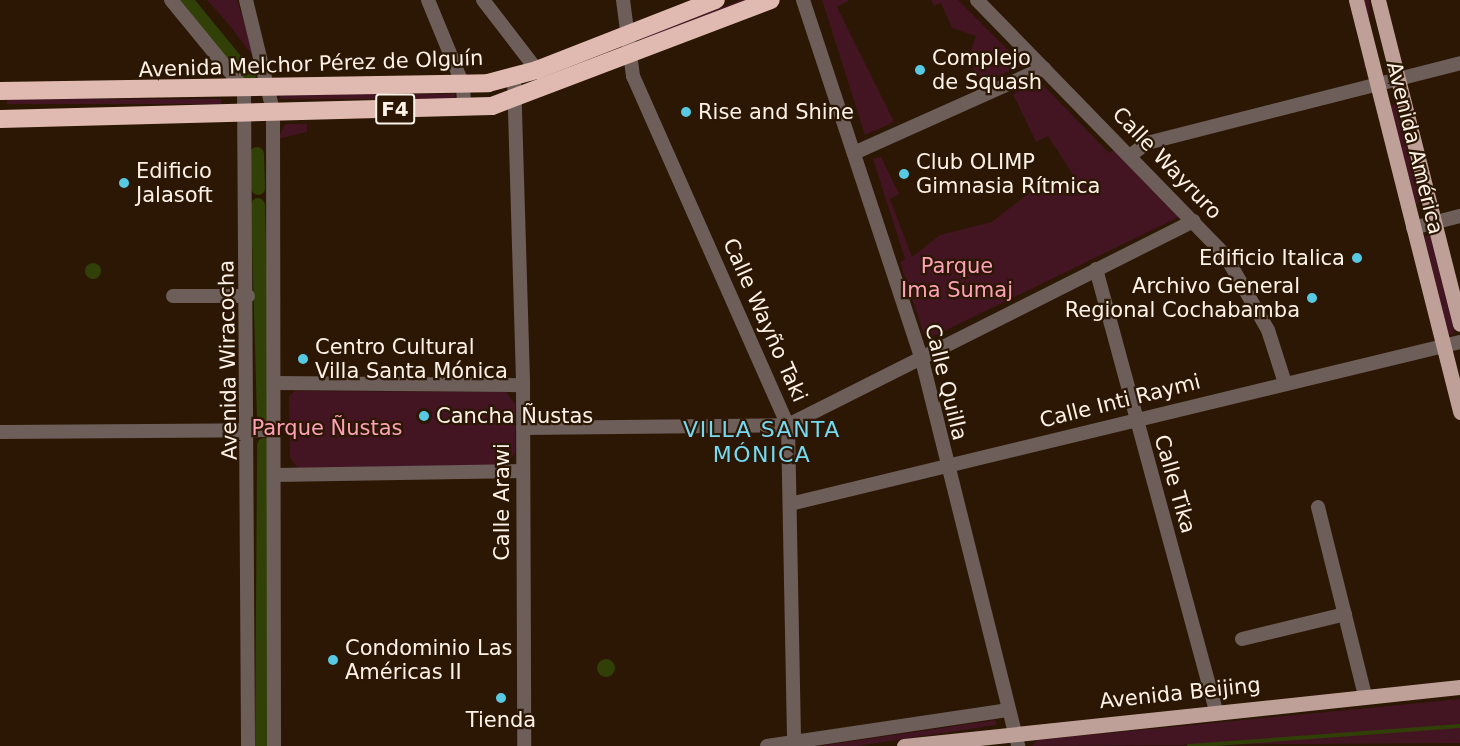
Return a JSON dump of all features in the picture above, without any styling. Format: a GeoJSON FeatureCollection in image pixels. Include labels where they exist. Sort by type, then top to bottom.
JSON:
{"type":"FeatureCollection","features":[{"type":"Feature","properties":{"kind":"highway","name":"Avenida Melchor Pérez de Olguín"},"geometry":{"type":"LineString","coordinates":[[0,92],[463,85],[513,77],[537,70],[716,0]]}},
{"type":"Feature","properties":{"kind":"highway","name":"F4"},"geometry":{"type":"LineString","coordinates":[[0,119],[464,107],[514,99],[771,0]]}},
{"type":"Feature","properties":{"kind":"main road","name":"Avenida América"},"geometry":{"type":"LineString","coordinates":[[1356,0],[1460,412]]}},
{"type":"Feature","properties":{"kind":"main road","name":"Avenida América"},"geometry":{"type":"LineString","coordinates":[[1378,0],[1460,324]]}},
{"type":"Feature","properties":{"kind":"main road","name":"Avenida Beijing"},"geometry":{"type":"LineString","coordinates":[[904,746],[1016,739],[1216,710],[1460,687]]}},
{"type":"Feature","properties":{"kind":"street"},"geometry":{"type":"LineString","coordinates":[[171,0],[244,89]]}},
{"type":"Feature","properties":{"kind":"street"},"geometry":{"type":"LineString","coordinates":[[246,0],[270,88],[273,111],[274,746]]}},
{"type":"Feature","properties":{"kind":"street"},"geometry":{"type":"LineString","coordinates":[[428,0],[463,85],[464,107]]}},
{"type":"Feature","properties":{"kind":"street"},"geometry":{"type":"LineString","coordinates":[[483,0],[537,70]]}},
{"type":"Feature","properties":{"kind":"street","name":"Calle Wayño Taki"},"geometry":{"type":"LineString","coordinates":[[623,0],[631,34],[630,55],[633,76],[788,425],[795,745]]}},
{"type":"Feature","properties":{"kind":"street","name":"Calle Quilla"},"geometry":{"type":"LineString","coordinates":[[803,0],[922,360],[945,465],[1016,739]]}},
{"type":"Feature","properties":{"kind":"street","name":"Calle Wayruro"},"geometry":{"type":"LineString","coordinates":[[976,0],[1194,220],[1253,299],[1285,383]]}},
{"type":"Feature","properties":{"kind":"street"},"geometry":{"type":"LineString","coordinates":[[1131,155],[1147,143],[1460,63]]}},
{"type":"Feature","properties":{"kind":"street"},"geometry":{"type":"LineString","coordinates":[[854,153],[1044,68]]}},
{"type":"Feature","properties":{"kind":"street","name":"Calle Arawi"},"geometry":{"type":"LineString","coordinates":[[513,77],[523,385],[524,746]]}},
{"type":"Feature","properties":{"kind":"street","name":"Avenida Wiracocha"},"geometry":{"type":"LineString","coordinates":[[244,89],[250,430],[248,746]]}},
{"type":"Feature","properties":{"kind":"street"},"geometry":{"type":"LineString","coordinates":[[246,143],[273,143]]}},
{"type":"Feature","properties":{"kind":"street"},"geometry":{"type":"LineString","coordinates":[[247,196],[273,196]]}},
{"type":"Feature","properties":{"kind":"street"},"geometry":{"type":"LineString","coordinates":[[1413,228],[1460,216]]}},
{"type":"Feature","properties":{"kind":"street"},"geometry":{"type":"LineString","coordinates":[[523,428],[788,425],[922,360],[1194,220]]}},
{"type":"Feature","properties":{"kind":"street","name":"Calle Tika"},"geometry":{"type":"LineString","coordinates":[[1096,269],[1134,419],[1216,710]]}},
{"type":"Feature","properties":{"kind":"street"},"geometry":{"type":"LineString","coordinates":[[173,296],[249,296]]}},
{"type":"Feature","properties":{"kind":"street","name":"Calle Inti Raymi"},"geometry":{"type":"LineString","coordinates":[[790,504],[1460,342]]}},
{"type":"Feature","properties":{"kind":"street"},"geometry":{"type":"LineString","coordinates":[[275,383],[523,385]]}},
{"type":"Feature","properties":{"kind":"street"},"geometry":{"type":"LineString","coordinates":[[0,432],[275,430]]}},
{"type":"Feature","properties":{"kind":"street"},"geometry":{"type":"LineString","coordinates":[[275,475],[523,471]]}},
{"type":"Feature","properties":{"kind":"street"},"geometry":{"type":"LineString","coordinates":[[1318,507],[1365,696]]}},
{"type":"Feature","properties":{"kind":"street"},"geometry":{"type":"LineString","coordinates":[[1242,639],[1345,614]]}},
{"type":"Feature","properties":{"kind":"street"},"geometry":{"type":"LineString","coordinates":[[767,746],[795,745],[1008,710]]}},
{"type":"Feature","properties":{"kind":"green space"},"geometry":{"type":"Polygon","coordinates":[[[207,0],[237,0],[256,60],[226,21],[207,0]]]}},
{"type":"Feature","properties":{"kind":"green space"},"geometry":{"type":"Polygon","coordinates":[[[741,0],[751,0],[644,42],[642,38],[741,0]]]}},
{"type":"Feature","properties":{"kind":"green space"},"geometry":{"type":"Polygon","coordinates":[[[822,0],[850,0],[837,7],[894,122],[865,135],[822,0]]]}},
{"type":"Feature","properties":{"kind":"green space"},"geometry":{"type":"Polygon","coordinates":[[[931,0],[958,0],[1023,65],[980,84],[968,59],[976,36],[952,28],[941,3],[934,6],[931,0]]]}},
{"type":"Feature","properties":{"kind":"green space"},"geometry":{"type":"Polygon","coordinates":[[[1364,0],[1369,0],[1369,68],[1364,68],[1364,0]]]}},
{"type":"Feature","properties":{"kind":"green space","name":"Parque Ima Sumaj"},"geometry":{"type":"Polygon","coordinates":[[[1039,81],[1109,153],[1115,149],[1179,217],[930,338],[923,332],[900,262],[905,259],[873,159],[881,157],[899,194],[890,199],[912,257],[940,235],[992,222],[1029,193],[1075,178],[1048,136],[1036,142],[1013,94],[1039,81]]]}},
{"type":"Feature","properties":{"kind":"green space"},"geometry":{"type":"Polygon","coordinates":[[[280,94],[455,94],[455,99],[280,99],[280,94]]]}},
{"type":"Feature","properties":{"kind":"green space"},"geometry":{"type":"Polygon","coordinates":[[[7,99],[221,99],[221,104],[7,104],[7,99]]]}},
{"type":"Feature","properties":{"kind":"green space"},"geometry":{"type":"Polygon","coordinates":[[[1396,104],[1421,203],[1416,204],[1390,106],[1396,104]]]}},
{"type":"Feature","properties":{"kind":"green space"},"geometry":{"type":"Polygon","coordinates":[[[285,124],[307,124],[307,132],[278,139],[285,124]]]}},
{"type":"Feature","properties":{"kind":"green space"},"geometry":{"type":"Polygon","coordinates":[[[1430,235],[1454,333],[1449,334],[1424,236],[1430,235]]]}},
{"type":"Feature","properties":{"kind":"green space","name":"Parque Ñustas"},"geometry":{"type":"Polygon","coordinates":[[[295,391],[506,392],[515,404],[515,454],[505,465],[298,468],[290,458],[289,396],[295,391]]]}},
{"type":"Feature","properties":{"kind":"green space"},"geometry":{"type":"Polygon","coordinates":[[[1460,699],[1460,743],[1032,746],[1037,740],[1460,699]]]}},
{"type":"Feature","properties":{"kind":"green space"},"geometry":{"type":"Polygon","coordinates":[[[996,720],[996,725],[857,746],[820,746],[996,720]]]}},
{"type":"Feature","properties":{"kind":"shaded area"},"geometry":{"type":"Polygon","coordinates":[[[93,263],[99,265],[101,271],[99,277],[93,279],[87,277],[85,271],[87,265],[93,263]]]}},
{"type":"Feature","properties":{"kind":"shaded area"},"geometry":{"type":"Polygon","coordinates":[[[606,659],[612,662],[615,668],[612,674],[606,677],[600,674],[597,668],[600,662],[606,659]]]}},
{"type":"Feature","properties":{"kind":"waterway"},"geometry":{"type":"LineString","coordinates":[[186,0],[249,77]]}},
{"type":"Feature","properties":{"kind":"waterway"},"geometry":{"type":"LineString","coordinates":[[257,154],[258,188]]}},
{"type":"Feature","properties":{"kind":"waterway"},"geometry":{"type":"LineString","coordinates":[[258,205],[264,416]]}},
{"type":"Feature","properties":{"kind":"waterway"},"geometry":{"type":"LineString","coordinates":[[262,746],[264,445]]}},
{"type":"Feature","properties":{"kind":"waterway"},"geometry":{"type":"LineString","coordinates":[[1189,746],[1460,726]]}},
{"type":"Feature","properties":{"kind":"place","name":"Complejo de Squash"},"geometry":{"type":"Point","coordinates":[920,70]}},
{"type":"Feature","properties":{"kind":"place","name":"Rise and Shine"},"geometry":{"type":"Point","coordinates":[686,112]}},
{"type":"Feature","properties":{"kind":"place","name":"Club OLIMP Gimnasia Rítmica"},"geometry":{"type":"Point","coordinates":[904,174]}},
{"type":"Feature","properties":{"kind":"place","name":"Edificio Jalasoft"},"geometry":{"type":"Point","coordinates":[124,183]}},
{"type":"Feature","properties":{"kind":"place","name":"Edificio Italica"},"geometry":{"type":"Point","coordinates":[1357,258]}},
{"type":"Feature","properties":{"kind":"place","name":"Archivo General Regional Cochabamba"},"geometry":{"type":"Point","coordinates":[1312,298]}},
{"type":"Feature","properties":{"kind":"place","name":"Centro Cultural Villa Santa Mónica"},"geometry":{"type":"Point","coordinates":[303,359]}},
{"type":"Feature","properties":{"kind":"place","name":"Cancha Ñustas"},"geometry":{"type":"Point","coordinates":[424,416]}},
{"type":"Feature","properties":{"kind":"place","name":"Condominio Las Américas II"},"geometry":{"type":"Point","coordinates":[333,660]}},
{"type":"Feature","properties":{"kind":"place","name":"Tienda"},"geometry":{"type":"Point","coordinates":[501,698]}},
{"type":"Feature","properties":{"kind":"district","name":"VILLA SANTA MÓNICA"},"geometry":{"type":"Point","coordinates":[762,442]}}]}
